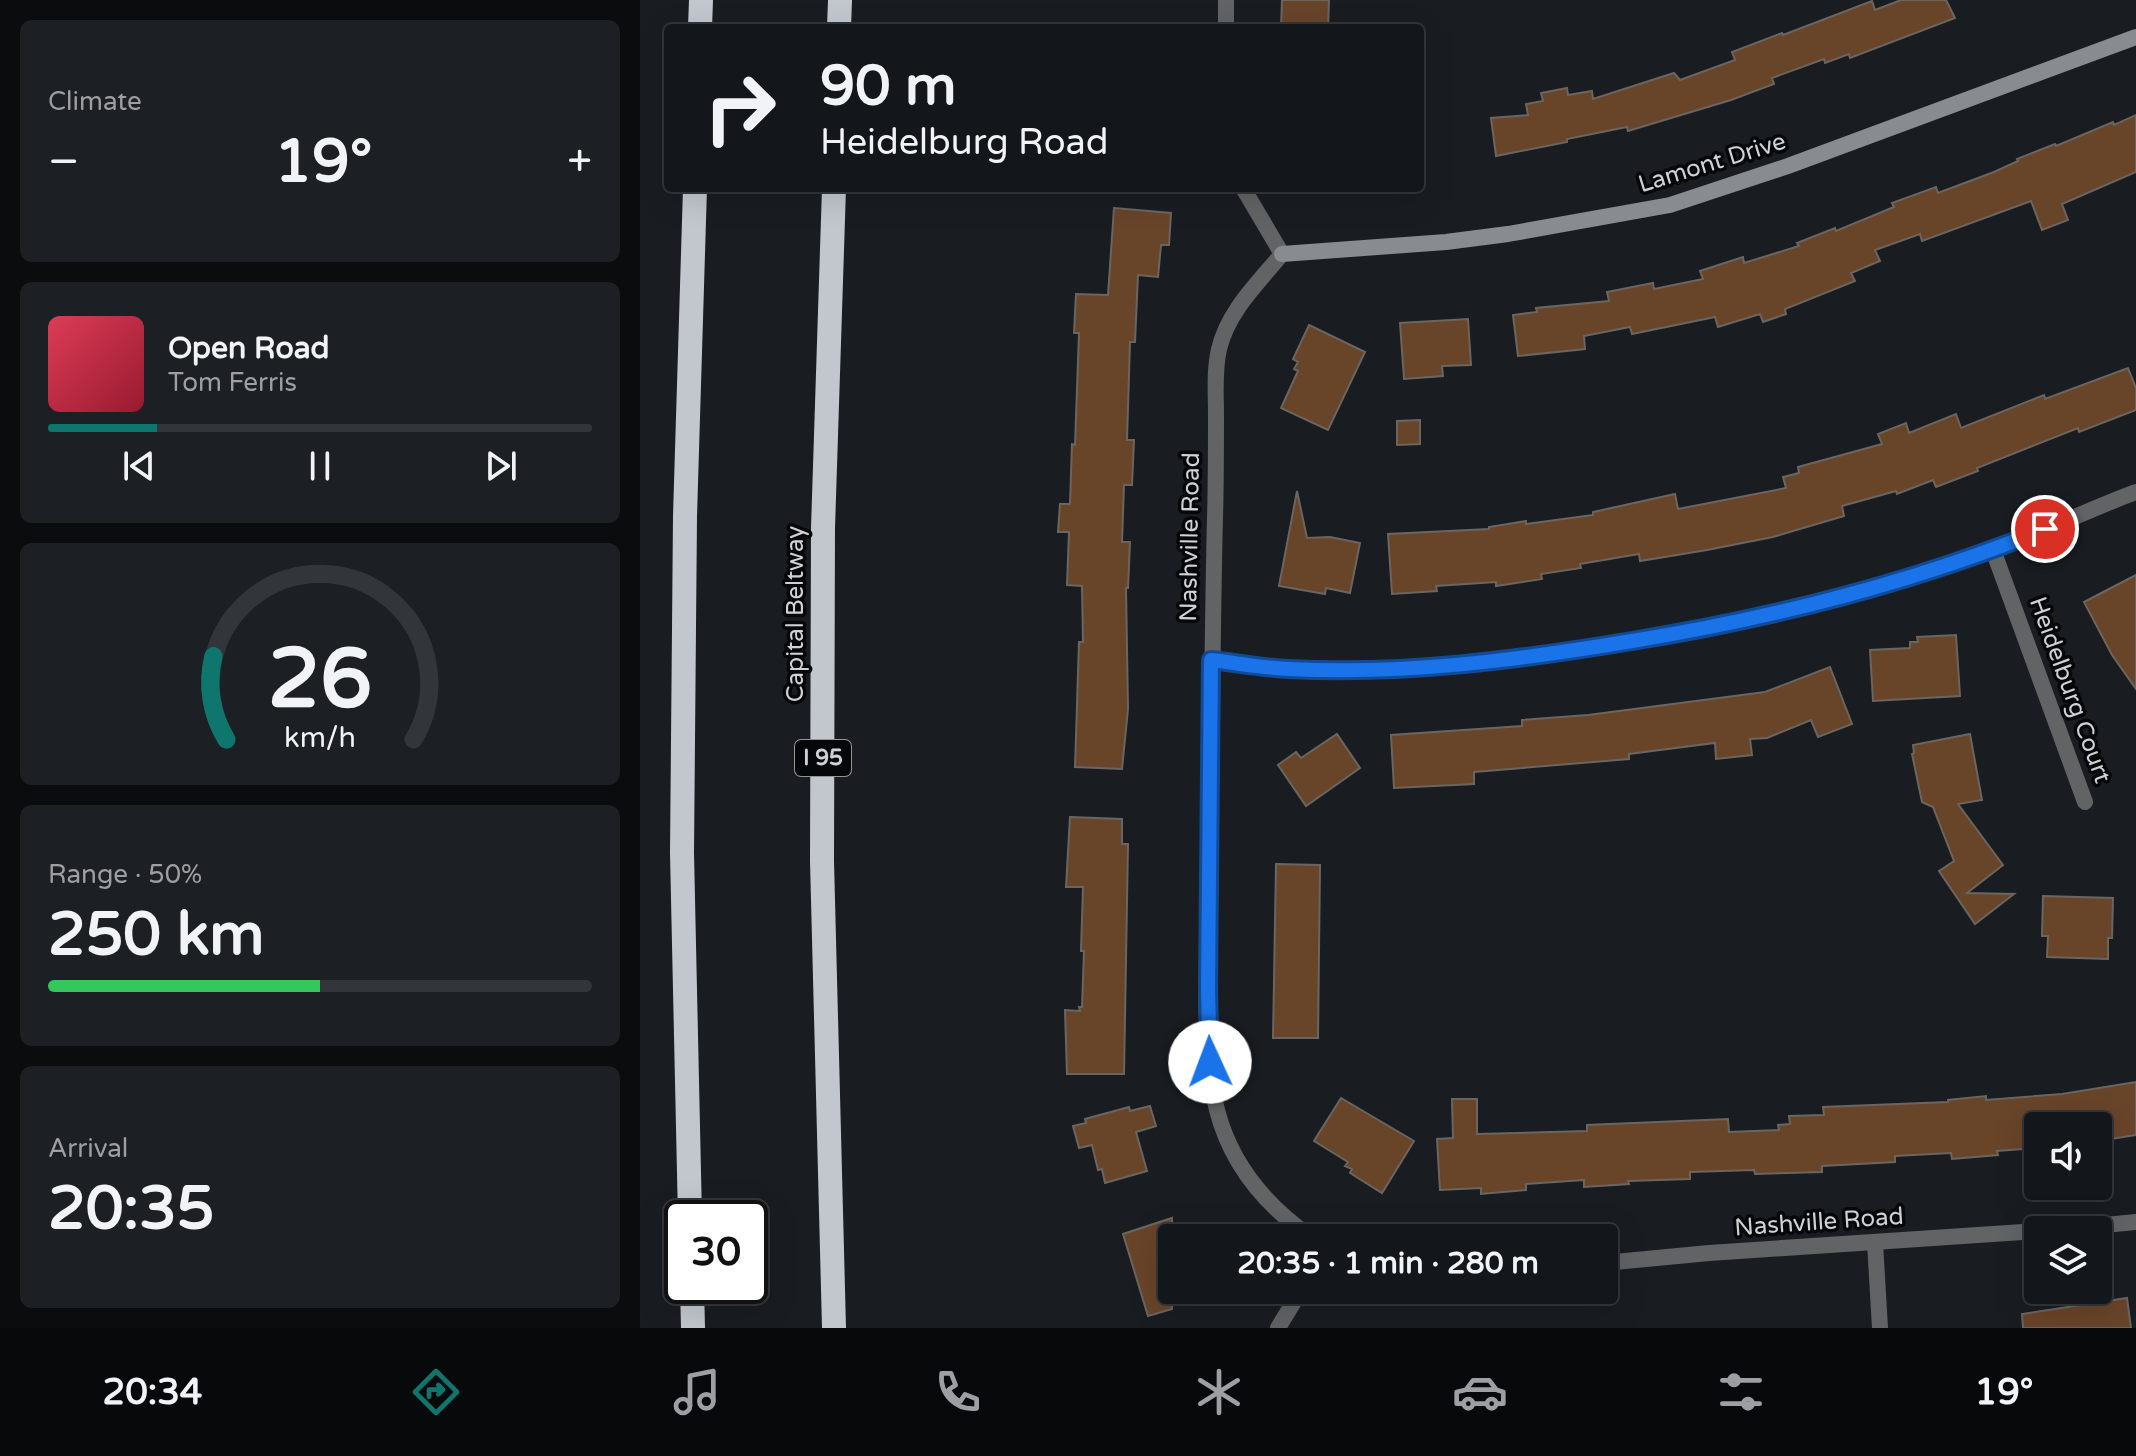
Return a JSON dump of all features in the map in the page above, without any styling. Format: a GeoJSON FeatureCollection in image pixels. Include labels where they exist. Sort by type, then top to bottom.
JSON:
{"type":"FeatureCollection","features":[{"type":"Feature","properties":{"kind":"highway"},"geometry":{"type":"LineString","coordinates":[[700,24],[701,0]]}},
{"type":"Feature","properties":{"kind":"highway"},"geometry":{"type":"LineString","coordinates":[[839,24],[840,0]]}},
{"type":"Feature","properties":{"kind":"highway"},"geometry":{"type":"LineString","coordinates":[[690,1200],[682,853],[685,516],[695,192]]}},
{"type":"Feature","properties":{"kind":"highway","name":"Capital Beltway"},"geometry":{"type":"LineString","coordinates":[[834,192],[823,528],[822,861],[834,1328]]}},
{"type":"Feature","properties":{"kind":"highway"},"geometry":{"type":"LineString","coordinates":[[692,1304],[693,1328]]}},
{"type":"Feature","properties":{"kind":"street"},"geometry":{"type":"LineString","coordinates":[[1226,0],[1226,24]]}},
{"type":"Feature","properties":{"kind":"street","name":"Lamont Drive"},"geometry":{"type":"LineString","coordinates":[[1282,254],[1446,242],[1670,205],[1848,144],[2136,37]]}},
{"type":"Feature","properties":{"kind":"street"},"geometry":{"type":"LineString","coordinates":[[1245,192],[1282,254]]}},
{"type":"Feature","properties":{"kind":"street","name":"Nashville Road"},"geometry":{"type":"LineString","coordinates":[[1282,254],[1230,320],[1217,357],[1208,990],[1210,1062],[1216,1108],[1224,1134],[1246,1176],[1273,1207],[1294,1224]]}},
{"type":"Feature","properties":{"kind":"street"},"geometry":{"type":"LineString","coordinates":[[1211,660],[1287,669],[1385,670],[1530,656],[1697,630],[1873,588],[1993,550],[2136,492]]}},
{"type":"Feature","properties":{"kind":"street","name":"Heidelburg Court"},"geometry":{"type":"LineString","coordinates":[[1993,550],[2085,802]]}},
{"type":"Feature","properties":{"kind":"street"},"geometry":{"type":"LineString","coordinates":[[2112,1224],[2136,1222]]}},
{"type":"Feature","properties":{"kind":"street","name":"Nashville Road"},"geometry":{"type":"LineString","coordinates":[[1618,1262],[2024,1232]]}},
{"type":"Feature","properties":{"kind":"street"},"geometry":{"type":"LineString","coordinates":[[1875,1243],[1880,1328]]}},
{"type":"Feature","properties":{"kind":"street"},"geometry":{"type":"LineString","coordinates":[[1278,1328],[1293,1304]]}},
{"type":"Feature","properties":{"kind":"building"},"geometry":{"type":"Polygon","coordinates":[[[1282,0],[1329,0],[1328,24],[1281,24],[1282,0]]]}},
{"type":"Feature","properties":{"kind":"building"},"geometry":{"type":"Polygon","coordinates":[[[1901,0],[1946,0],[1955,18],[1850,58],[1849,54],[1825,63],[1824,59],[1772,78],[1774,84],[1731,100],[1628,131],[1627,127],[1496,156],[1491,118],[1528,115],[1526,104],[1543,101],[1541,93],[1567,88],[1568,95],[1592,91],[1593,99],[1674,73],[1680,80],[1735,60],[1732,52],[1782,33],[1872,1],[1875,10],[1901,0]]]}},
{"type":"Feature","properties":{"kind":"building"},"geometry":{"type":"Polygon","coordinates":[[[2136,115],[2136,172],[2062,204],[2068,220],[2042,230],[2031,201],[1922,241],[1920,234],[1875,250],[1880,261],[1851,273],[1855,281],[1785,309],[1786,314],[1763,322],[1760,314],[1718,327],[1715,317],[1632,334],[1630,327],[1584,336],[1585,349],[1518,356],[1513,315],[1537,312],[1536,308],[1609,301],[1607,292],[1653,283],[1654,289],[1703,279],[1700,271],[1743,257],[1744,263],[1799,246],[1797,243],[1894,207],[1892,203],[1936,187],[1938,193],[2055,144],[2136,115]]]}},
{"type":"Feature","properties":{"kind":"building"},"geometry":{"type":"Polygon","coordinates":[[[1114,208],[1171,213],[1169,245],[1161,245],[1158,277],[1138,275],[1135,342],[1130,342],[1127,440],[1134,440],[1132,485],[1124,485],[1122,542],[1130,542],[1126,588],[1128,709],[1122,769],[1075,767],[1079,642],[1083,642],[1082,586],[1067,585],[1069,532],[1058,532],[1060,504],[1070,504],[1072,444],[1075,445],[1079,333],[1074,333],[1076,294],[1108,295],[1114,208]]]}},
{"type":"Feature","properties":{"kind":"building"},"geometry":{"type":"Polygon","coordinates":[[[1468,319],[1471,365],[1442,366],[1443,376],[1404,379],[1400,323],[1468,319]]]}},
{"type":"Feature","properties":{"kind":"building"},"geometry":{"type":"Polygon","coordinates":[[[1309,325],[1365,352],[1328,430],[1281,408],[1298,371],[1294,369],[1298,362],[1293,359],[1309,325]]]}},
{"type":"Feature","properties":{"kind":"building"},"geometry":{"type":"Polygon","coordinates":[[[2128,368],[2136,388],[2136,410],[2079,432],[2078,428],[1936,487],[1933,480],[1897,494],[1896,491],[1842,506],[1844,516],[1773,537],[1707,550],[1640,561],[1639,554],[1580,564],[1581,568],[1541,574],[1542,579],[1496,586],[1496,582],[1436,586],[1437,591],[1392,594],[1388,534],[1489,529],[1526,521],[1526,524],[1593,515],[1593,512],[1675,494],[1678,509],[1786,488],[1783,477],[1799,473],[1798,467],[1882,444],[1878,434],[1906,423],[1909,433],[1956,414],[1961,428],[2044,395],[2045,399],[2128,368]]]}},
{"type":"Feature","properties":{"kind":"building"},"geometry":{"type":"Polygon","coordinates":[[[1420,420],[1420,444],[1397,445],[1397,421],[1420,420]]]}},
{"type":"Feature","properties":{"kind":"building"},"geometry":{"type":"Polygon","coordinates":[[[1297,491],[1307,538],[1330,537],[1360,543],[1350,593],[1326,588],[1325,594],[1279,586],[1297,491]]]}},
{"type":"Feature","properties":{"kind":"building"},"geometry":{"type":"Polygon","coordinates":[[[2136,575],[2136,689],[2112,655],[2084,602],[2136,575]]]}},
{"type":"Feature","properties":{"kind":"building"},"geometry":{"type":"Polygon","coordinates":[[[1956,635],[1960,696],[1873,701],[1870,650],[1910,648],[1910,642],[1918,642],[1917,637],[1956,635]]]}},
{"type":"Feature","properties":{"kind":"building"},"geometry":{"type":"Polygon","coordinates":[[[1830,667],[1852,724],[1818,737],[1811,720],[1767,738],[1750,739],[1752,755],[1716,759],[1715,743],[1629,754],[1629,759],[1474,772],[1474,784],[1394,788],[1391,735],[1522,726],[1522,720],[1588,715],[1765,692],[1830,667]]]}},
{"type":"Feature","properties":{"kind":"building"},"geometry":{"type":"Polygon","coordinates":[[[1337,734],[1360,768],[1306,806],[1278,765],[1296,752],[1301,758],[1337,734]]]}},
{"type":"Feature","properties":{"kind":"building"},"geometry":{"type":"Polygon","coordinates":[[[1970,734],[1982,800],[1958,804],[2003,865],[1967,893],[2014,894],[1975,924],[1939,871],[1954,861],[1933,807],[1922,802],[1912,754],[1913,745],[1970,734]]]}},
{"type":"Feature","properties":{"kind":"building"},"geometry":{"type":"Polygon","coordinates":[[[1070,817],[1122,819],[1122,844],[1128,844],[1124,1074],[1067,1074],[1065,1010],[1080,1011],[1079,1007],[1082,1007],[1084,951],[1081,951],[1083,887],[1066,887],[1070,817]]]}},
{"type":"Feature","properties":{"kind":"building"},"geometry":{"type":"Polygon","coordinates":[[[1276,864],[1320,865],[1318,1038],[1273,1038],[1276,864]]]}},
{"type":"Feature","properties":{"kind":"building"},"geometry":{"type":"Polygon","coordinates":[[[2043,896],[2113,898],[2108,959],[2047,957],[2048,936],[2042,936],[2043,896]]]}},
{"type":"Feature","properties":{"kind":"building"},"geometry":{"type":"Polygon","coordinates":[[[2136,1082],[2136,1135],[2112,1139],[2112,1112],[2024,1112],[2024,1149],[1997,1151],[1998,1155],[1952,1159],[1951,1153],[1895,1156],[1895,1162],[1822,1166],[1822,1172],[1690,1172],[1690,1179],[1628,1181],[1629,1184],[1584,1187],[1584,1180],[1526,1184],[1526,1190],[1481,1194],[1481,1188],[1440,1190],[1437,1139],[1453,1138],[1452,1099],[1477,1099],[1477,1134],[1587,1131],[1587,1125],[1728,1119],[1729,1132],[1779,1130],[1778,1125],[1790,1124],[1789,1116],[1824,1115],[1823,1107],[2062,1094],[2136,1082]]]}},
{"type":"Feature","properties":{"kind":"building"},"geometry":{"type":"Polygon","coordinates":[[[1341,1098],[1414,1141],[1382,1193],[1350,1173],[1352,1169],[1345,1166],[1348,1162],[1314,1141],[1341,1098]]]}},
{"type":"Feature","properties":{"kind":"building"},"geometry":{"type":"Polygon","coordinates":[[[1150,1106],[1156,1126],[1136,1132],[1147,1171],[1105,1183],[1102,1169],[1098,1170],[1092,1145],[1079,1148],[1073,1126],[1086,1123],[1085,1119],[1129,1107],[1130,1111],[1150,1106]]]}},
{"type":"Feature","properties":{"kind":"building"},"geometry":{"type":"Polygon","coordinates":[[[1172,1218],[1172,1224],[1158,1224],[1158,1304],[1172,1304],[1172,1309],[1148,1316],[1123,1234],[1172,1218]]]}},
{"type":"Feature","properties":{"kind":"building"},"geometry":{"type":"Polygon","coordinates":[[[2127,1298],[2131,1328],[2023,1328],[2022,1314],[2088,1304],[2112,1304],[2112,1300],[2127,1298]]]}},
{"type":"Feature","properties":{"kind":"route"},"geometry":{"type":"LineString","coordinates":[[1210,1062],[1211,660],[1287,669],[1385,670],[1490,662],[1618,643],[1799,608],[1993,550],[2045,529]]}}]}
